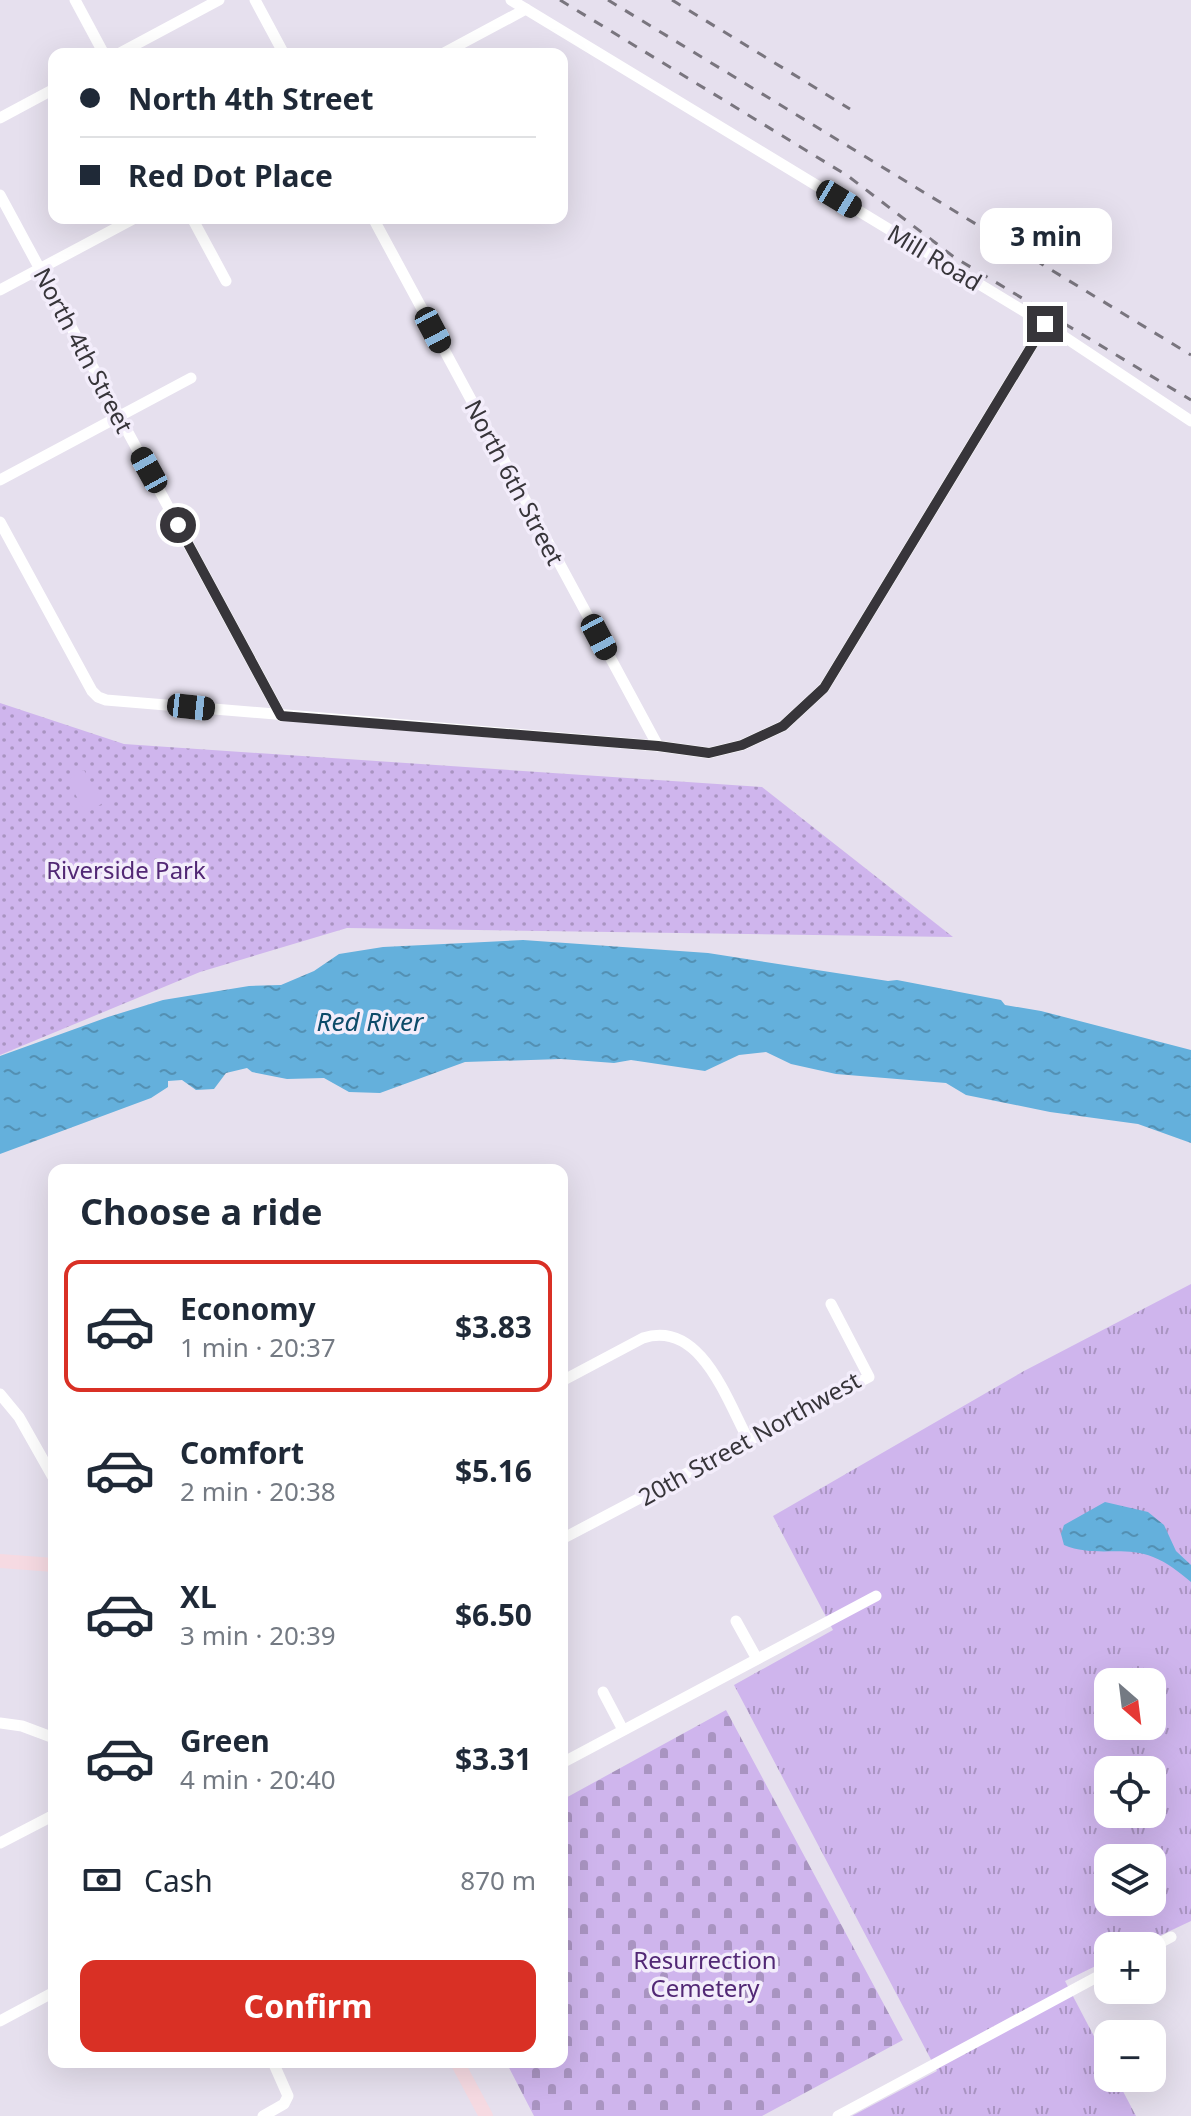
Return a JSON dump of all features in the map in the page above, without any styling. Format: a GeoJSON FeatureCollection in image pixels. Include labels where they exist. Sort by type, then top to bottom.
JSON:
{"type":"FeatureCollection","features":[{"type":"Feature","properties":{"kind":"street"},"geometry":{"type":"LineString","coordinates":[[75,0],[101,48]]}},
{"type":"Feature","properties":{"kind":"street"},"geometry":{"type":"LineString","coordinates":[[129,48],[219,0]]}},
{"type":"Feature","properties":{"kind":"street"},"geometry":{"type":"LineString","coordinates":[[255,0],[281,48]]}},
{"type":"Feature","properties":{"kind":"street","name":"Mill Road"},"geometry":{"type":"LineString","coordinates":[[511,0],[1045,324],[1191,421]]}},
{"type":"Feature","properties":{"kind":"street"},"geometry":{"type":"LineString","coordinates":[[453,48],[526,9]]}},
{"type":"Feature","properties":{"kind":"street"},"geometry":{"type":"LineString","coordinates":[[0,118],[48,92]]}},
{"type":"Feature","properties":{"kind":"street","name":"North 4th Street"},"geometry":{"type":"LineString","coordinates":[[0,195],[281,716]]}},
{"type":"Feature","properties":{"kind":"street"},"geometry":{"type":"LineString","coordinates":[[0,290],[124,224]]}},
{"type":"Feature","properties":{"kind":"street"},"geometry":{"type":"LineString","coordinates":[[195,224],[226,281]]}},
{"type":"Feature","properties":{"kind":"street","name":"North 6th Street"},"geometry":{"type":"LineString","coordinates":[[376,224],[658,746]]}},
{"type":"Feature","properties":{"kind":"street"},"geometry":{"type":"LineString","coordinates":[[0,522],[98,697],[709,753],[742,745],[783,726],[824,688],[1045,324]]}},
{"type":"Feature","properties":{"kind":"street"},"geometry":{"type":"LineString","coordinates":[[0,480],[191,378]]}},
{"type":"Feature","properties":{"kind":"street","name":"20th Street Northwest"},"geometry":{"type":"LineString","coordinates":[[568,1536],[869,1377],[831,1304]]}},
{"type":"Feature","properties":{"kind":"street"},"geometry":{"type":"LineString","coordinates":[[568,1378],[643,1338],[673,1336],[687,1342],[701,1355],[749,1441]]}},
{"type":"Feature","properties":{"kind":"street"},"geometry":{"type":"LineString","coordinates":[[0,1394],[19,1417],[48,1468]]}},
{"type":"Feature","properties":{"kind":"street"},"geometry":{"type":"LineString","coordinates":[[0,1561],[48,1565]]}},
{"type":"Feature","properties":{"kind":"street"},"geometry":{"type":"LineString","coordinates":[[568,1760],[876,1596]]}},
{"type":"Feature","properties":{"kind":"street"},"geometry":{"type":"LineString","coordinates":[[736,1621],[757,1659]]}},
{"type":"Feature","properties":{"kind":"street"},"geometry":{"type":"LineString","coordinates":[[603,1692],[623,1730]]}},
{"type":"Feature","properties":{"kind":"street"},"geometry":{"type":"LineString","coordinates":[[0,1723],[22,1726],[48,1736]]}},
{"type":"Feature","properties":{"kind":"street"},"geometry":{"type":"LineString","coordinates":[[0,1843],[48,1818]]}},
{"type":"Feature","properties":{"kind":"street"},"geometry":{"type":"LineString","coordinates":[[1166,1940],[1171,1937]]}},
{"type":"Feature","properties":{"kind":"street"},"geometry":{"type":"LineString","coordinates":[[838,2116],[1094,1979]]}},
{"type":"Feature","properties":{"kind":"street"},"geometry":{"type":"LineString","coordinates":[[0,2021],[48,1995]]}},
{"type":"Feature","properties":{"kind":"street"},"geometry":{"type":"LineString","coordinates":[[263,2116],[284,2104],[288,2096],[276,2068]]}},
{"type":"Feature","properties":{"kind":"street"},"geometry":{"type":"LineString","coordinates":[[460,2068],[486,2116]]}},
{"type":"Feature","properties":{"kind":"green space","name":"Riverside Park"},"geometry":{"type":"Polygon","coordinates":[[[0,703],[124,744],[762,787],[953,937],[347,928],[200,972],[0,1055],[0,703]]]}},
{"type":"Feature","properties":{"kind":"green space"},"geometry":{"type":"Polygon","coordinates":[[[84,770],[103,803],[86,813],[67,780],[84,770]]]}},
{"type":"Feature","properties":{"kind":"green space"},"geometry":{"type":"Polygon","coordinates":[[[1191,1284],[1191,1921],[1166,1933],[1094,1932],[1094,1967],[1065,1981],[1094,2036],[1094,2092],[1123,2092],[1136,2116],[852,2116],[937,2071],[734,1685],[833,1630],[773,1516],[1024,1371],[1191,1284]]]}},
{"type":"Feature","properties":{"kind":"green space","name":"Resurrection Cemetery"},"geometry":{"type":"Polygon","coordinates":[[[726,1710],[903,2040],[762,2116],[534,2116],[509,2068],[568,2068],[568,1797],[726,1710]]]}},
{"type":"Feature","properties":{"kind":"water","name":"Red River"},"geometry":{"type":"Polygon","coordinates":[[[523,940],[708,953],[897,980],[1001,1000],[1005,1005],[1041,1011],[1191,1050],[1191,1143],[1138,1124],[1050,1112],[966,1095],[946,1083],[836,1074],[791,1064],[766,1052],[739,1055],[705,1071],[631,1060],[614,1063],[561,1059],[465,1062],[380,1093],[349,1092],[324,1078],[287,1079],[252,1072],[247,1068],[226,1073],[214,1089],[196,1090],[182,1080],[168,1081],[168,1087],[151,1098],[0,1154],[0,1056],[163,1000],[249,986],[281,985],[314,971],[339,954],[383,947],[523,940]]]}},
{"type":"Feature","properties":{"kind":"water"},"geometry":{"type":"Polygon","coordinates":[[[1105,1502],[1148,1512],[1164,1525],[1176,1551],[1191,1565],[1191,1582],[1153,1557],[1131,1552],[1087,1551],[1064,1545],[1061,1534],[1064,1525],[1105,1502]]]}},
{"type":"Feature","properties":{"kind":"railway"},"geometry":{"type":"LineString","coordinates":[[560,0],[848,176],[954,257],[1191,400]]}},
{"type":"Feature","properties":{"kind":"railway"},"geometry":{"type":"LineString","coordinates":[[608,0],[1191,355]]}},
{"type":"Feature","properties":{"kind":"railway"},"geometry":{"type":"LineString","coordinates":[[672,0],[850,109]]}},
{"type":"Feature","properties":{"kind":"route"},"geometry":{"type":"LineString","coordinates":[[178,525],[281,716],[658,746],[709,753],[742,745],[783,726],[824,688],[1045,324]]}}]}
